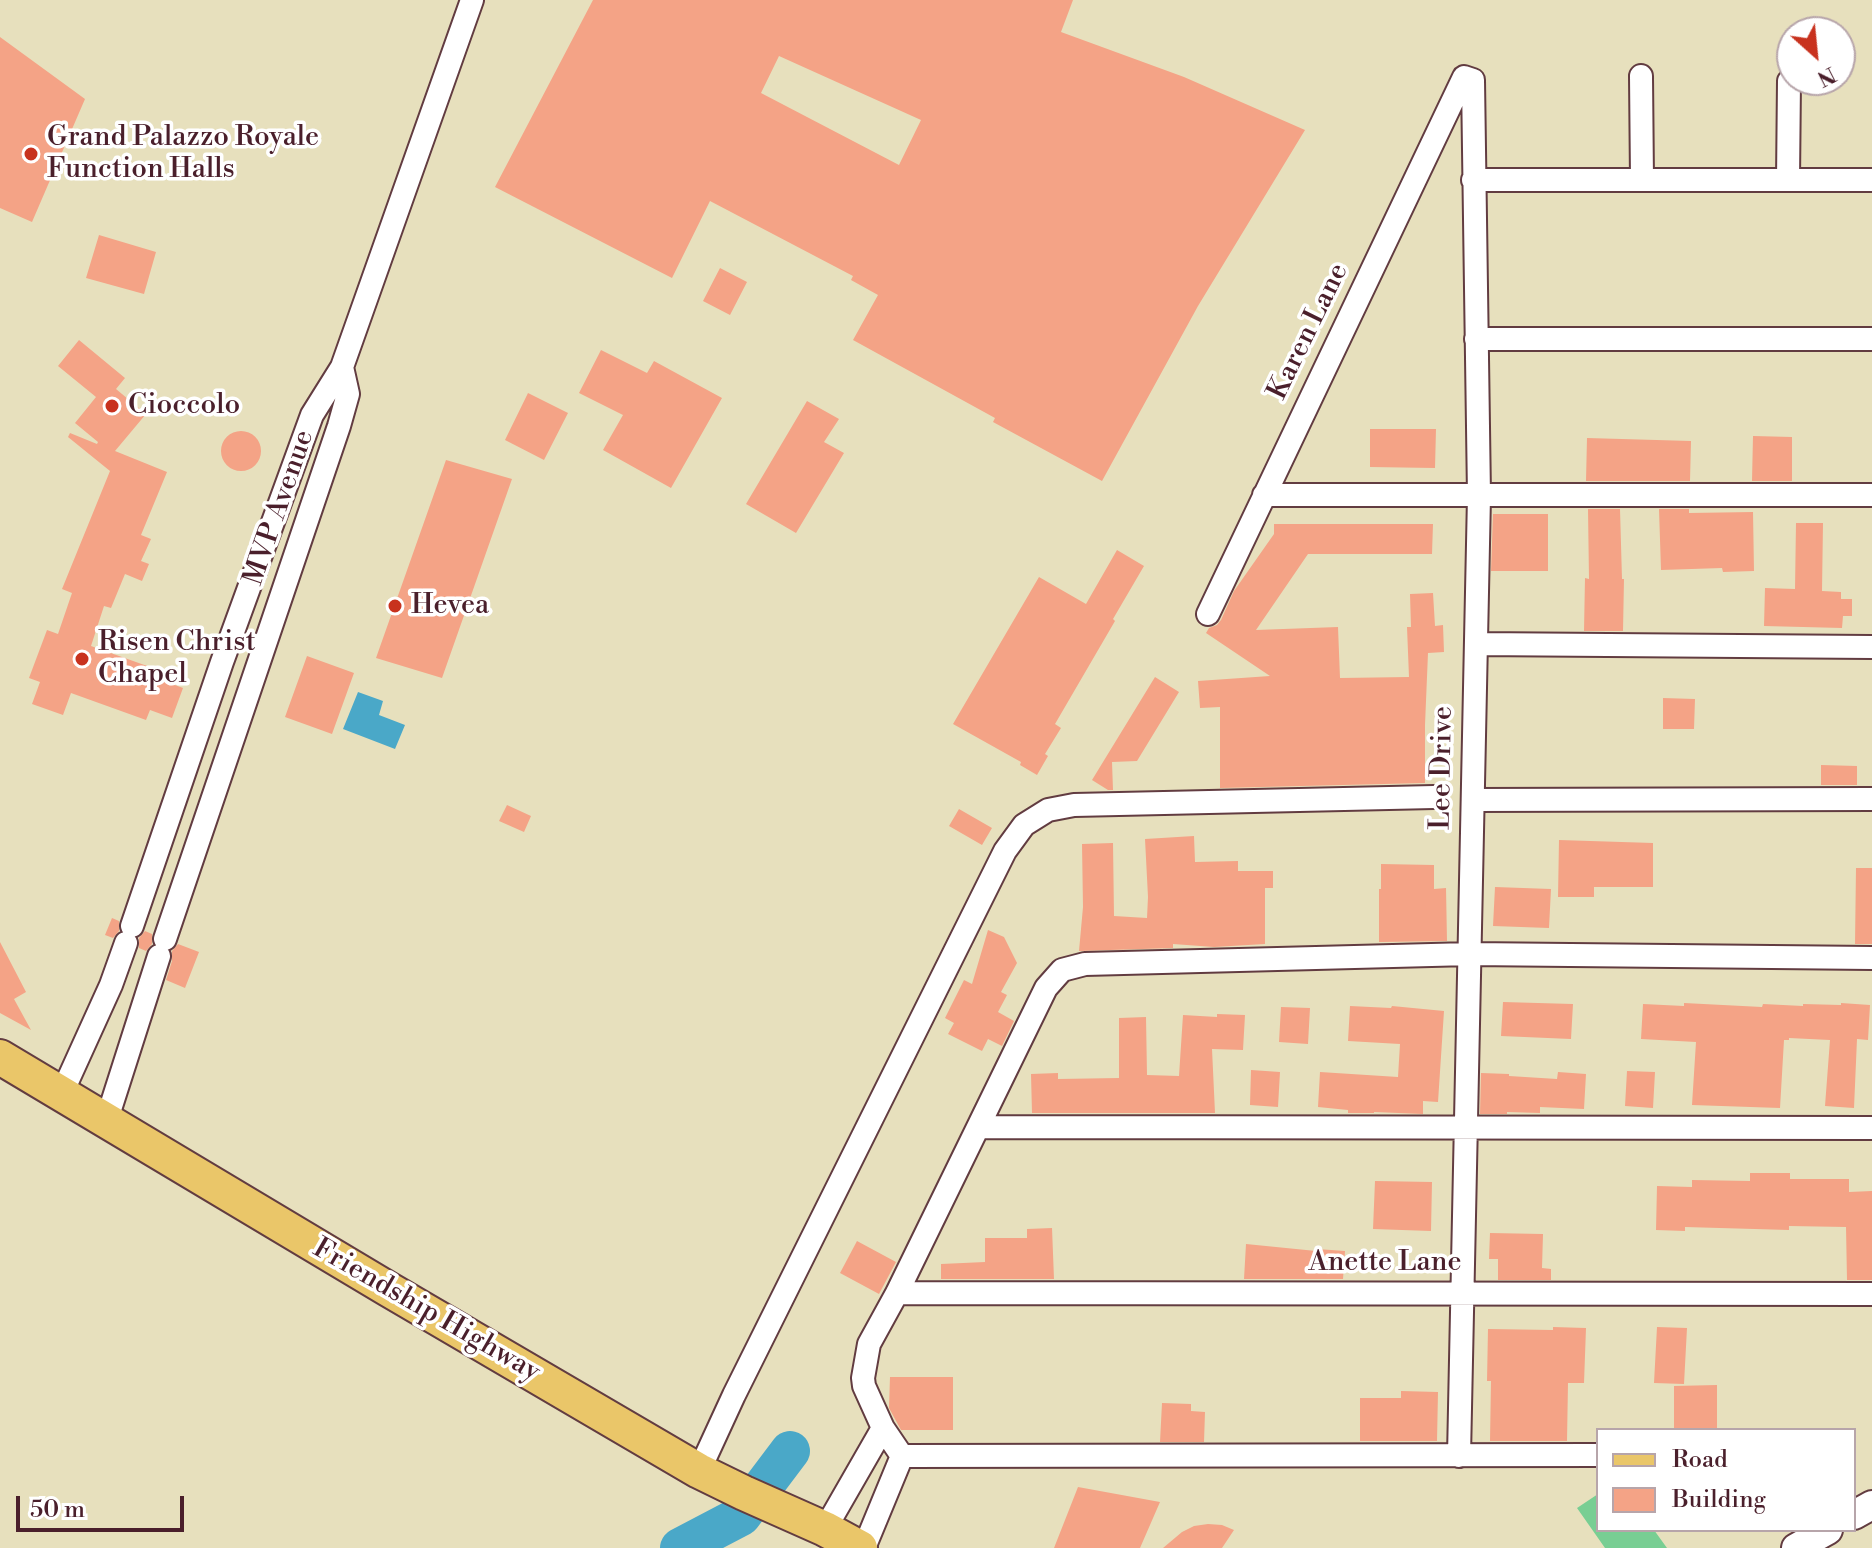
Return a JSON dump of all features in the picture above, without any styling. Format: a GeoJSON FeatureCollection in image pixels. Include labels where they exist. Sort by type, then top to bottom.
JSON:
{"type":"FeatureCollection","features":[{"type":"Feature","properties":{"kind":"main road","name":"Friendship Highway"},"geometry":{"type":"LineString","coordinates":[[0,1057],[699,1471],[862,1548]]}},
{"type":"Feature","properties":{"kind":"street","name":"MVP Avenue"},"geometry":{"type":"LineString","coordinates":[[62,1093],[111,985],[222,662],[312,415],[342,367],[472,0]]}},
{"type":"Feature","properties":{"kind":"street"},"geometry":{"type":"LineString","coordinates":[[1641,76],[1642,180]]}},
{"type":"Feature","properties":{"kind":"street","name":"Lee Drive"},"geometry":{"type":"LineString","coordinates":[[1459,1456],[1479,496],[1468,78]]}},
{"type":"Feature","properties":{"kind":"street","name":"Karen Lane"},"geometry":{"type":"LineString","coordinates":[[1208,614],[1468,78]]}},
{"type":"Feature","properties":{"kind":"street"},"geometry":{"type":"LineString","coordinates":[[1788,180],[1789,96]]}},
{"type":"Feature","properties":{"kind":"street"},"geometry":{"type":"LineString","coordinates":[[1473,180],[1872,180]]}},
{"type":"Feature","properties":{"kind":"street"},"geometry":{"type":"LineString","coordinates":[[1476,339],[1872,339]]}},
{"type":"Feature","properties":{"kind":"street","name":"MVP Avenue"},"geometry":{"type":"LineString","coordinates":[[106,1122],[178,898],[339,426],[348,394],[342,367]]}},
{"type":"Feature","properties":{"kind":"street"},"geometry":{"type":"LineString","coordinates":[[1264,495],[1872,495]]}},
{"type":"Feature","properties":{"kind":"street"},"geometry":{"type":"LineString","coordinates":[[1476,644],[1872,647]]}},
{"type":"Feature","properties":{"kind":"street"},"geometry":{"type":"LineString","coordinates":[[191,758],[222,767]]}},
{"type":"Feature","properties":{"kind":"street"},"geometry":{"type":"LineString","coordinates":[[699,1471],[1005,851],[1024,825],[1048,810],[1074,805],[1434,797]]}},
{"type":"Feature","properties":{"kind":"street"},"geometry":{"type":"LineString","coordinates":[[1473,800],[1872,799]]}},
{"type":"Feature","properties":{"kind":"street"},"geometry":{"type":"LineString","coordinates":[[145,887],[178,898]]}},
{"type":"Feature","properties":{"kind":"street"},"geometry":{"type":"LineString","coordinates":[[902,1456],[883,1428],[864,1386],[869,1344],[1046,988],[1062,970],[1085,964],[1470,954],[1872,958]]}},
{"type":"Feature","properties":{"kind":"street"},"geometry":{"type":"LineString","coordinates":[[979,1127],[1872,1128]]}},
{"type":"Feature","properties":{"kind":"street","name":"Anette Lane"},"geometry":{"type":"LineString","coordinates":[[897,1293],[1872,1294]]}},
{"type":"Feature","properties":{"kind":"street"},"geometry":{"type":"LineString","coordinates":[[812,1524],[845,1494],[883,1428]]}},
{"type":"Feature","properties":{"kind":"street"},"geometry":{"type":"LineString","coordinates":[[902,1456],[1596,1455]]}},
{"type":"Feature","properties":{"kind":"street"},"geometry":{"type":"LineString","coordinates":[[862,1548],[902,1456]]}},
{"type":"Feature","properties":{"kind":"street"},"geometry":{"type":"LineString","coordinates":[[845,1494],[879,1510]]}},
{"type":"Feature","properties":{"kind":"street"},"geometry":{"type":"LineString","coordinates":[[1796,1548],[1824,1532]]}},
{"type":"Feature","properties":{"kind":"green space"},"geometry":{"type":"Polygon","coordinates":[[[1596,1495],[1596,1532],[1655,1532],[1667,1548],[1605,1548],[1577,1508],[1596,1495]]]}},
{"type":"Feature","properties":{"kind":"water"},"geometry":{"type":"Polygon","coordinates":[[[358,692],[383,701],[379,715],[405,725],[395,749],[343,729],[358,692]]]}},
{"type":"Feature","properties":{"kind":"building"},"geometry":{"type":"Polygon","coordinates":[[[593,0],[1073,0],[1061,32],[1184,77],[1305,130],[1198,306],[1102,481],[853,340],[878,295],[851,280],[853,276],[710,201],[672,278],[495,187],[593,0]],[[779,56],[761,93],[899,165],[921,120],[779,56]]]}},
{"type":"Feature","properties":{"kind":"building","name":"Grand Palazzo Royale Function Halls"},"geometry":{"type":"Polygon","coordinates":[[[0,37],[85,99],[32,222],[0,208],[0,37]]]}},
{"type":"Feature","properties":{"kind":"building"},"geometry":{"type":"Polygon","coordinates":[[[99,235],[156,252],[144,294],[86,278],[99,235]]]}},
{"type":"Feature","properties":{"kind":"building"},"geometry":{"type":"Polygon","coordinates":[[[720,268],[747,282],[730,315],[703,301],[720,268]]]}},
{"type":"Feature","properties":{"kind":"building"},"geometry":{"type":"Polygon","coordinates":[[[79,340],[125,378],[116,389],[146,414],[115,451],[167,472],[141,535],[151,539],[141,561],[149,564],[142,581],[125,574],[111,608],[104,606],[91,646],[164,672],[161,680],[183,688],[172,718],[150,710],[146,720],[71,693],[63,715],[32,704],[40,682],[29,678],[47,630],[58,634],[72,593],[62,589],[110,471],[68,437],[70,433],[98,442],[75,423],[96,397],[58,366],[79,340]]]}},
{"type":"Feature","properties":{"kind":"building"},"geometry":{"type":"Polygon","coordinates":[[[601,350],[647,373],[654,361],[722,398],[671,488],[603,450],[623,415],[579,393],[601,350]]]}},
{"type":"Feature","properties":{"kind":"building"},"geometry":{"type":"Polygon","coordinates":[[[528,393],[568,413],[544,460],[505,440],[528,393]]]}},
{"type":"Feature","properties":{"kind":"building"},"geometry":{"type":"Polygon","coordinates":[[[807,401],[839,419],[824,442],[844,453],[796,533],[746,504],[807,401]]]}},
{"type":"Feature","properties":{"kind":"building"},"geometry":{"type":"Polygon","coordinates":[[[1370,429],[1436,429],[1435,468],[1370,467],[1370,429]]]}},
{"type":"Feature","properties":{"kind":"building"},"geometry":{"type":"Polygon","coordinates":[[[241,431],[255,437],[261,451],[255,465],[241,471],[227,465],[221,451],[227,437],[241,431]]]}},
{"type":"Feature","properties":{"kind":"building"},"geometry":{"type":"Polygon","coordinates":[[[1753,436],[1792,437],[1792,481],[1752,481],[1753,436]]]}},
{"type":"Feature","properties":{"kind":"building"},"geometry":{"type":"Polygon","coordinates":[[[1587,438],[1691,441],[1690,481],[1586,481],[1587,438]]]}},
{"type":"Feature","properties":{"kind":"building"},"geometry":{"type":"Polygon","coordinates":[[[446,460],[512,479],[442,678],[376,658],[446,460]]]}},
{"type":"Feature","properties":{"kind":"building"},"geometry":{"type":"Polygon","coordinates":[[[1588,509],[1620,509],[1623,631],[1584,631],[1585,578],[1589,579],[1588,509]]]}},
{"type":"Feature","properties":{"kind":"building"},"geometry":{"type":"Polygon","coordinates":[[[1659,509],[1689,509],[1689,513],[1753,512],[1754,571],[1723,572],[1722,568],[1661,570],[1659,509]]]}},
{"type":"Feature","properties":{"kind":"building"},"geometry":{"type":"Polygon","coordinates":[[[1493,514],[1548,514],[1548,571],[1491,571],[1493,514]]]}},
{"type":"Feature","properties":{"kind":"building"},"geometry":{"type":"Polygon","coordinates":[[[1796,523],[1823,523],[1822,591],[1841,592],[1841,599],[1852,599],[1852,616],[1843,616],[1842,628],[1764,626],[1765,588],[1795,589],[1796,523]]]}},
{"type":"Feature","properties":{"kind":"building"},"geometry":{"type":"Polygon","coordinates":[[[1274,524],[1433,524],[1432,554],[1308,554],[1256,630],[1338,627],[1340,678],[1409,677],[1407,627],[1411,627],[1410,594],[1433,593],[1435,626],[1443,625],[1444,652],[1428,653],[1425,783],[1220,788],[1220,707],[1200,708],[1198,681],[1270,676],[1206,633],[1221,620],[1234,591],[1274,534],[1274,524]]]}},
{"type":"Feature","properties":{"kind":"building"},"geometry":{"type":"Polygon","coordinates":[[[1117,550],[1144,566],[1055,724],[1061,728],[1045,754],[1048,756],[1037,775],[1020,765],[1021,762],[953,724],[1039,577],[1086,604],[1117,550]]]}},
{"type":"Feature","properties":{"kind":"building"},"geometry":{"type":"Polygon","coordinates":[[[307,656],[354,673],[332,734],[285,717],[307,656]]]}},
{"type":"Feature","properties":{"kind":"building"},"geometry":{"type":"Polygon","coordinates":[[[1155,677],[1179,692],[1137,761],[1112,762],[1113,790],[1108,790],[1092,780],[1155,677]]]}},
{"type":"Feature","properties":{"kind":"building"},"geometry":{"type":"Polygon","coordinates":[[[1663,698],[1695,699],[1694,729],[1663,729],[1663,698]]]}},
{"type":"Feature","properties":{"kind":"building"},"geometry":{"type":"Polygon","coordinates":[[[1821,765],[1857,766],[1857,785],[1821,785],[1821,765]]]}},
{"type":"Feature","properties":{"kind":"building"},"geometry":{"type":"Polygon","coordinates":[[[507,805],[531,816],[524,832],[499,821],[507,805]]]}},
{"type":"Feature","properties":{"kind":"building"},"geometry":{"type":"Polygon","coordinates":[[[959,809],[992,828],[982,845],[949,826],[959,809]]]}},
{"type":"Feature","properties":{"kind":"building"},"geometry":{"type":"Polygon","coordinates":[[[1194,836],[1195,862],[1238,861],[1238,871],[1273,871],[1273,888],[1265,888],[1265,944],[1214,947],[1173,944],[1173,948],[1079,951],[1083,907],[1082,844],[1113,843],[1114,916],[1147,918],[1145,839],[1194,836]]]}},
{"type":"Feature","properties":{"kind":"building"},"geometry":{"type":"Polygon","coordinates":[[[1559,840],[1653,843],[1653,887],[1594,887],[1594,897],[1558,897],[1559,840]]]}},
{"type":"Feature","properties":{"kind":"building"},"geometry":{"type":"Polygon","coordinates":[[[1381,864],[1434,865],[1434,889],[1446,888],[1447,941],[1379,942],[1381,864]]]}},
{"type":"Feature","properties":{"kind":"building"},"geometry":{"type":"Polygon","coordinates":[[[1856,868],[1872,868],[1872,944],[1855,944],[1856,868]]]}},
{"type":"Feature","properties":{"kind":"building"},"geometry":{"type":"Polygon","coordinates":[[[1495,887],[1551,889],[1549,928],[1493,926],[1495,887]]]}},
{"type":"Feature","properties":{"kind":"building"},"geometry":{"type":"Polygon","coordinates":[[[112,918],[119,921],[119,931],[113,938],[105,935],[112,918]]]}},
{"type":"Feature","properties":{"kind":"building"},"geometry":{"type":"Polygon","coordinates":[[[988,930],[1004,937],[1017,963],[1001,992],[1007,995],[998,1012],[1014,1021],[1002,1046],[988,1039],[982,1051],[948,1034],[954,1023],[945,1018],[964,980],[972,984],[988,930]]]}},
{"type":"Feature","properties":{"kind":"building"},"geometry":{"type":"Polygon","coordinates":[[[145,931],[152,934],[152,944],[146,951],[139,948],[139,938],[145,931]]]}},
{"type":"Feature","properties":{"kind":"building"},"geometry":{"type":"Polygon","coordinates":[[[0,942],[26,992],[14,999],[31,1030],[0,1013],[0,942]]]}},
{"type":"Feature","properties":{"kind":"building"},"geometry":{"type":"Polygon","coordinates":[[[178,944],[199,952],[185,988],[166,980],[172,951],[178,944]]]}},
{"type":"Feature","properties":{"kind":"building"},"geometry":{"type":"Polygon","coordinates":[[[1503,1002],[1573,1004],[1571,1039],[1501,1036],[1503,1002]]]}},
{"type":"Feature","properties":{"kind":"building"},"geometry":{"type":"Polygon","coordinates":[[[1684,1003],[1762,1007],[1763,1004],[1870,1005],[1868,1040],[1857,1039],[1854,1108],[1825,1106],[1830,1040],[1789,1038],[1784,1040],[1780,1108],[1692,1105],[1696,1042],[1641,1039],[1643,1004],[1684,1006],[1684,1003]]]}},
{"type":"Feature","properties":{"kind":"building"},"geometry":{"type":"Polygon","coordinates":[[[1350,1006],[1444,1011],[1438,1102],[1423,1101],[1423,1114],[1348,1113],[1348,1110],[1318,1107],[1320,1072],[1398,1077],[1400,1044],[1348,1041],[1350,1006]]]}},
{"type":"Feature","properties":{"kind":"building"},"geometry":{"type":"Polygon","coordinates":[[[1281,1007],[1310,1008],[1308,1044],[1279,1042],[1281,1007]]]}},
{"type":"Feature","properties":{"kind":"building"},"geometry":{"type":"Polygon","coordinates":[[[1217,1014],[1245,1015],[1243,1050],[1212,1049],[1215,1113],[1032,1113],[1031,1074],[1058,1073],[1058,1079],[1119,1078],[1119,1018],[1146,1017],[1147,1075],[1179,1076],[1183,1015],[1217,1017],[1217,1014]]]}},
{"type":"Feature","properties":{"kind":"building"},"geometry":{"type":"Polygon","coordinates":[[[1251,1070],[1280,1072],[1278,1107],[1250,1105],[1251,1070]]]}},
{"type":"Feature","properties":{"kind":"building"},"geometry":{"type":"Polygon","coordinates":[[[1627,1071],[1655,1072],[1653,1108],[1625,1106],[1627,1071]]]}},
{"type":"Feature","properties":{"kind":"building"},"geometry":{"type":"Polygon","coordinates":[[[1558,1072],[1586,1074],[1584,1109],[1540,1107],[1540,1113],[1480,1114],[1481,1073],[1557,1079],[1558,1072]]]}},
{"type":"Feature","properties":{"kind":"building"},"geometry":{"type":"Polygon","coordinates":[[[1750,1173],[1790,1173],[1790,1179],[1849,1179],[1849,1192],[1872,1191],[1872,1280],[1847,1280],[1846,1227],[1789,1226],[1789,1230],[1685,1227],[1685,1231],[1656,1230],[1657,1186],[1692,1187],[1692,1180],[1750,1181],[1750,1173]]]}},
{"type":"Feature","properties":{"kind":"building"},"geometry":{"type":"Polygon","coordinates":[[[1375,1181],[1432,1182],[1431,1231],[1373,1229],[1375,1181]]]}},
{"type":"Feature","properties":{"kind":"building"},"geometry":{"type":"Polygon","coordinates":[[[1052,1228],[1054,1279],[941,1279],[941,1264],[985,1262],[985,1238],[1027,1238],[1027,1229],[1052,1228]]]}},
{"type":"Feature","properties":{"kind":"building"},"geometry":{"type":"Polygon","coordinates":[[[1490,1233],[1543,1234],[1542,1268],[1551,1269],[1551,1280],[1498,1280],[1498,1259],[1489,1259],[1490,1233]]]}},
{"type":"Feature","properties":{"kind":"building"},"geometry":{"type":"Polygon","coordinates":[[[857,1241],[896,1262],[879,1294],[840,1273],[857,1241]]]}},
{"type":"Feature","properties":{"kind":"building"},"geometry":{"type":"Polygon","coordinates":[[[1246,1244],[1345,1251],[1343,1279],[1244,1279],[1246,1244]]]}},
{"type":"Feature","properties":{"kind":"building"},"geometry":{"type":"Polygon","coordinates":[[[1553,1327],[1586,1328],[1584,1383],[1568,1383],[1567,1441],[1490,1441],[1488,1329],[1553,1330],[1553,1327]]]}},
{"type":"Feature","properties":{"kind":"building"},"geometry":{"type":"Polygon","coordinates":[[[1657,1327],[1687,1328],[1684,1384],[1654,1383],[1657,1327]]]}},
{"type":"Feature","properties":{"kind":"building"},"geometry":{"type":"Polygon","coordinates":[[[890,1377],[953,1377],[953,1430],[901,1430],[889,1408],[890,1377]]]}},
{"type":"Feature","properties":{"kind":"building"},"geometry":{"type":"Polygon","coordinates":[[[1717,1385],[1717,1428],[1674,1428],[1674,1386],[1717,1385]]]}},
{"type":"Feature","properties":{"kind":"building"},"geometry":{"type":"Polygon","coordinates":[[[1401,1391],[1438,1392],[1437,1441],[1360,1441],[1360,1398],[1401,1398],[1401,1391]]]}},
{"type":"Feature","properties":{"kind":"building"},"geometry":{"type":"Polygon","coordinates":[[[1162,1403],[1191,1404],[1191,1411],[1205,1412],[1204,1442],[1160,1442],[1162,1403]]]}},
{"type":"Feature","properties":{"kind":"building"},"geometry":{"type":"Polygon","coordinates":[[[1078,1487],[1160,1502],[1140,1548],[1054,1548],[1078,1487]]]}},
{"type":"Feature","properties":{"kind":"building"},"geometry":{"type":"Polygon","coordinates":[[[1208,1524],[1234,1530],[1222,1548],[1163,1548],[1182,1532],[1208,1524]]]}},
{"type":"Feature","properties":{"kind":"waterway"},"geometry":{"type":"LineString","coordinates":[[680,1548],[741,1516],[790,1451]]}},
{"type":"Feature","properties":{"kind":"place","name":"Grand Palazzo Royale Function Halls"},"geometry":{"type":"Point","coordinates":[31,154]}},
{"type":"Feature","properties":{"kind":"place","name":"Cioccolo"},"geometry":{"type":"Point","coordinates":[112,406]}},
{"type":"Feature","properties":{"kind":"place","name":"Hevea"},"geometry":{"type":"Point","coordinates":[395,606]}},
{"type":"Feature","properties":{"kind":"place","name":"Risen Christ Chapel"},"geometry":{"type":"Point","coordinates":[82,659]}}]}
